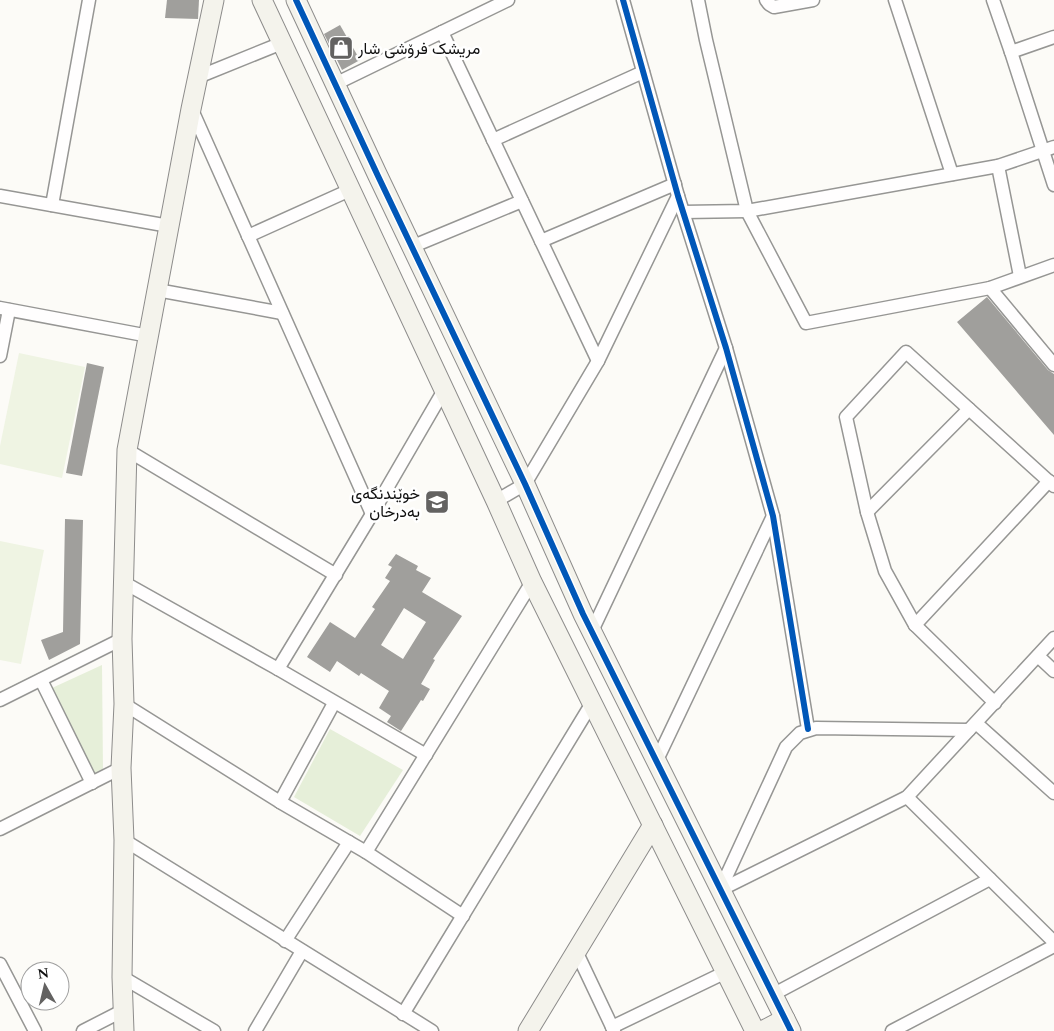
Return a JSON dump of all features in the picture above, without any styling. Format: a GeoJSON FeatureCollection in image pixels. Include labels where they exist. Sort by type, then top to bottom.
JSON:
{"type":"FeatureCollection","features":[{"type":"Feature","properties":{"kind":"street"},"geometry":{"type":"LineString","coordinates":[[52,205],[88,0]]}},
{"type":"Feature","properties":{"kind":"street"},"geometry":{"type":"LineString","coordinates":[[124,1031],[122,977],[124,840],[121,768],[124,704],[122,639],[127,450],[168,226],[214,0]]}},
{"type":"Feature","properties":{"kind":"street"},"geometry":{"type":"LineString","coordinates":[[262,0],[496,500],[532,582],[756,1031]]}},
{"type":"Feature","properties":{"kind":"street"},"geometry":{"type":"LineString","coordinates":[[296,0],[411,247],[525,484],[592,631],[788,1025],[762,1031]]}},
{"type":"Feature","properties":{"kind":"street"},"geometry":{"type":"LineString","coordinates":[[335,84],[508,0]]}},
{"type":"Feature","properties":{"kind":"street"},"geometry":{"type":"LineString","coordinates":[[623,0],[676,190],[726,348],[773,516],[808,729]]}},
{"type":"Feature","properties":{"kind":"street"},"geometry":{"type":"LineString","coordinates":[[698,0],[747,211],[806,323],[990,288],[1054,265]]}},
{"type":"Feature","properties":{"kind":"street"},"geometry":{"type":"LineString","coordinates":[[766,0],[771,6],[778,7],[813,0]]}},
{"type":"Feature","properties":{"kind":"street"},"geometry":{"type":"LineString","coordinates":[[895,0],[952,174]]}},
{"type":"Feature","properties":{"kind":"street"},"geometry":{"type":"LineString","coordinates":[[992,0],[1049,148],[1054,185]]}},
{"type":"Feature","properties":{"kind":"street"},"geometry":{"type":"LineString","coordinates":[[442,32],[598,362]]}},
{"type":"Feature","properties":{"kind":"street"},"geometry":{"type":"LineString","coordinates":[[1011,52],[1054,37]]}},
{"type":"Feature","properties":{"kind":"street"},"geometry":{"type":"LineString","coordinates":[[198,77],[282,43]]}},
{"type":"Feature","properties":{"kind":"street"},"geometry":{"type":"LineString","coordinates":[[494,140],[643,72]]}},
{"type":"Feature","properties":{"kind":"street"},"geometry":{"type":"LineString","coordinates":[[191,109],[372,514]]}},
{"type":"Feature","properties":{"kind":"street"},"geometry":{"type":"LineString","coordinates":[[683,212],[747,211],[998,166],[1049,148]]}},
{"type":"Feature","properties":{"kind":"street"},"geometry":{"type":"LineString","coordinates":[[998,166],[1020,276]]}},
{"type":"Feature","properties":{"kind":"street"},"geometry":{"type":"LineString","coordinates":[[248,236],[350,190]]}},
{"type":"Feature","properties":{"kind":"street"},"geometry":{"type":"LineString","coordinates":[[541,241],[676,190]]}},
{"type":"Feature","properties":{"kind":"street"},"geometry":{"type":"LineString","coordinates":[[496,500],[525,484],[598,362],[676,190]]}},
{"type":"Feature","properties":{"kind":"street"},"geometry":{"type":"LineString","coordinates":[[0,196],[168,226]]}},
{"type":"Feature","properties":{"kind":"street"},"geometry":{"type":"LineString","coordinates":[[411,247],[522,201]]}},
{"type":"Feature","properties":{"kind":"street"},"geometry":{"type":"LineString","coordinates":[[990,288],[1054,365]]}},
{"type":"Feature","properties":{"kind":"street"},"geometry":{"type":"LineString","coordinates":[[157,290],[282,313]]}},
{"type":"Feature","properties":{"kind":"street"},"geometry":{"type":"LineString","coordinates":[[0,356],[4,309],[149,336]]}},
{"type":"Feature","properties":{"kind":"street"},"geometry":{"type":"LineString","coordinates":[[592,631],[726,348]]}},
{"type":"Feature","properties":{"kind":"street"},"geometry":{"type":"LineString","coordinates":[[915,625],[1051,483],[906,352],[846,417],[867,512],[885,570],[915,625],[995,703]]}},
{"type":"Feature","properties":{"kind":"street"},"geometry":{"type":"LineString","coordinates":[[278,669],[336,575],[444,390]]}},
{"type":"Feature","properties":{"kind":"street"},"geometry":{"type":"LineString","coordinates":[[867,512],[969,409]]}},
{"type":"Feature","properties":{"kind":"street"},"geometry":{"type":"LineString","coordinates":[[127,450],[336,575]]}},
{"type":"Feature","properties":{"kind":"street"},"geometry":{"type":"LineString","coordinates":[[656,762],[773,516]]}},
{"type":"Feature","properties":{"kind":"street"},"geometry":{"type":"LineString","coordinates":[[123,582],[426,755]]}},
{"type":"Feature","properties":{"kind":"street"},"geometry":{"type":"LineString","coordinates":[[366,852],[532,582]]}},
{"type":"Feature","properties":{"kind":"street"},"geometry":{"type":"LineString","coordinates":[[720,890],[907,797],[1054,638]]}},
{"type":"Feature","properties":{"kind":"street"},"geometry":{"type":"LineString","coordinates":[[0,700],[122,639]]}},
{"type":"Feature","properties":{"kind":"street"},"geometry":{"type":"LineString","coordinates":[[1038,656],[1054,671]]}},
{"type":"Feature","properties":{"kind":"street"},"geometry":{"type":"LineString","coordinates":[[41,680],[92,783]]}},
{"type":"Feature","properties":{"kind":"street"},"geometry":{"type":"LineString","coordinates":[[280,802],[334,703]]}},
{"type":"Feature","properties":{"kind":"street"},"geometry":{"type":"LineString","coordinates":[[404,1014],[592,703]]}},
{"type":"Feature","properties":{"kind":"street"},"geometry":{"type":"LineString","coordinates":[[124,704],[280,802],[366,852],[463,916]]}},
{"type":"Feature","properties":{"kind":"street"},"geometry":{"type":"LineString","coordinates":[[720,890],[786,747],[792,739],[808,729],[973,726],[1054,793]]}},
{"type":"Feature","properties":{"kind":"street"},"geometry":{"type":"LineString","coordinates":[[0,829],[121,768]]}},
{"type":"Feature","properties":{"kind":"street"},"geometry":{"type":"LineString","coordinates":[[907,797],[1054,942]]}},
{"type":"Feature","properties":{"kind":"street"},"geometry":{"type":"LineString","coordinates":[[528,1031],[653,825]]}},
{"type":"Feature","properties":{"kind":"street"},"geometry":{"type":"LineString","coordinates":[[124,840],[432,1031]]}},
{"type":"Feature","properties":{"kind":"street"},"geometry":{"type":"LineString","coordinates":[[285,941],[349,842]]}},
{"type":"Feature","properties":{"kind":"street"},"geometry":{"type":"LineString","coordinates":[[772,995],[990,879]]}},
{"type":"Feature","properties":{"kind":"street"},"geometry":{"type":"LineString","coordinates":[[892,1031],[1054,946]]}},
{"type":"Feature","properties":{"kind":"street"},"geometry":{"type":"LineString","coordinates":[[255,1031],[302,952]]}},
{"type":"Feature","properties":{"kind":"street"},"geometry":{"type":"LineString","coordinates":[[577,953],[613,1029],[726,972]]}},
{"type":"Feature","properties":{"kind":"street"},"geometry":{"type":"LineString","coordinates":[[0,964],[35,1031]]}},
{"type":"Feature","properties":{"kind":"street"},"geometry":{"type":"LineString","coordinates":[[122,977],[214,1031]]}},
{"type":"Feature","properties":{"kind":"street"},"geometry":{"type":"LineString","coordinates":[[83,1031],[124,1010]]}},
{"type":"Feature","properties":{"kind":"green space"},"geometry":{"type":"Polygon","coordinates":[[[19,353],[85,367],[62,478],[0,464],[0,446],[19,353]]]}},
{"type":"Feature","properties":{"kind":"green space"},"geometry":{"type":"Polygon","coordinates":[[[0,541],[44,550],[21,664],[0,660],[0,541]]]}},
{"type":"Feature","properties":{"kind":"green space"},"geometry":{"type":"Polygon","coordinates":[[[102,665],[103,770],[94,774],[52,688],[102,665]]]}},
{"type":"Feature","properties":{"kind":"green space"},"geometry":{"type":"Polygon","coordinates":[[[330,729],[403,770],[360,836],[294,797],[330,729]]]}},
{"type":"Feature","properties":{"kind":"building"},"geometry":{"type":"Polygon","coordinates":[[[167,0],[199,0],[198,19],[165,18],[167,0]]]}},
{"type":"Feature","properties":{"kind":"building","name":"مریشک فرۆشی شار"},"geometry":{"type":"Polygon","coordinates":[[[340,25],[360,60],[342,70],[324,34],[340,25]]]}},
{"type":"Feature","properties":{"kind":"building"},"geometry":{"type":"Polygon","coordinates":[[[987,297],[1048,370],[1054,374],[1054,435],[957,322],[987,297]]]}},
{"type":"Feature","properties":{"kind":"building"},"geometry":{"type":"Polygon","coordinates":[[[87,363],[104,367],[82,476],[66,473],[87,363]]]}},
{"type":"Feature","properties":{"kind":"building"},"geometry":{"type":"Polygon","coordinates":[[[65,519],[83,520],[80,644],[49,660],[41,640],[63,632],[65,519]]]}},
{"type":"Feature","properties":{"kind":"building"},"geometry":{"type":"Polygon","coordinates":[[[396,554],[418,566],[416,570],[431,578],[422,592],[462,616],[433,659],[435,660],[421,684],[430,689],[401,731],[387,722],[391,716],[379,708],[389,691],[361,673],[359,676],[337,661],[330,672],[307,657],[330,622],[355,638],[375,609],[372,607],[390,581],[385,578],[392,567],[388,565],[396,554]],[[404,608],[381,645],[403,659],[426,622],[404,608]]]}},
{"type":"Feature","properties":{"kind":"cycle path"},"geometry":{"type":"LineString","coordinates":[[296,0],[525,484],[583,614],[791,1031]]}},
{"type":"Feature","properties":{"kind":"cycle path"},"geometry":{"type":"LineString","coordinates":[[623,0],[678,196],[726,348],[773,516],[808,729]]}},
{"type":"Feature","properties":{"kind":"place","name":"مریشک فرۆشی شار"},"geometry":{"type":"Point","coordinates":[341,48]}},
{"type":"Feature","properties":{"kind":"place","name":"خوێندنگەی بەدرخان"},"geometry":{"type":"Point","coordinates":[437,502]}}]}
